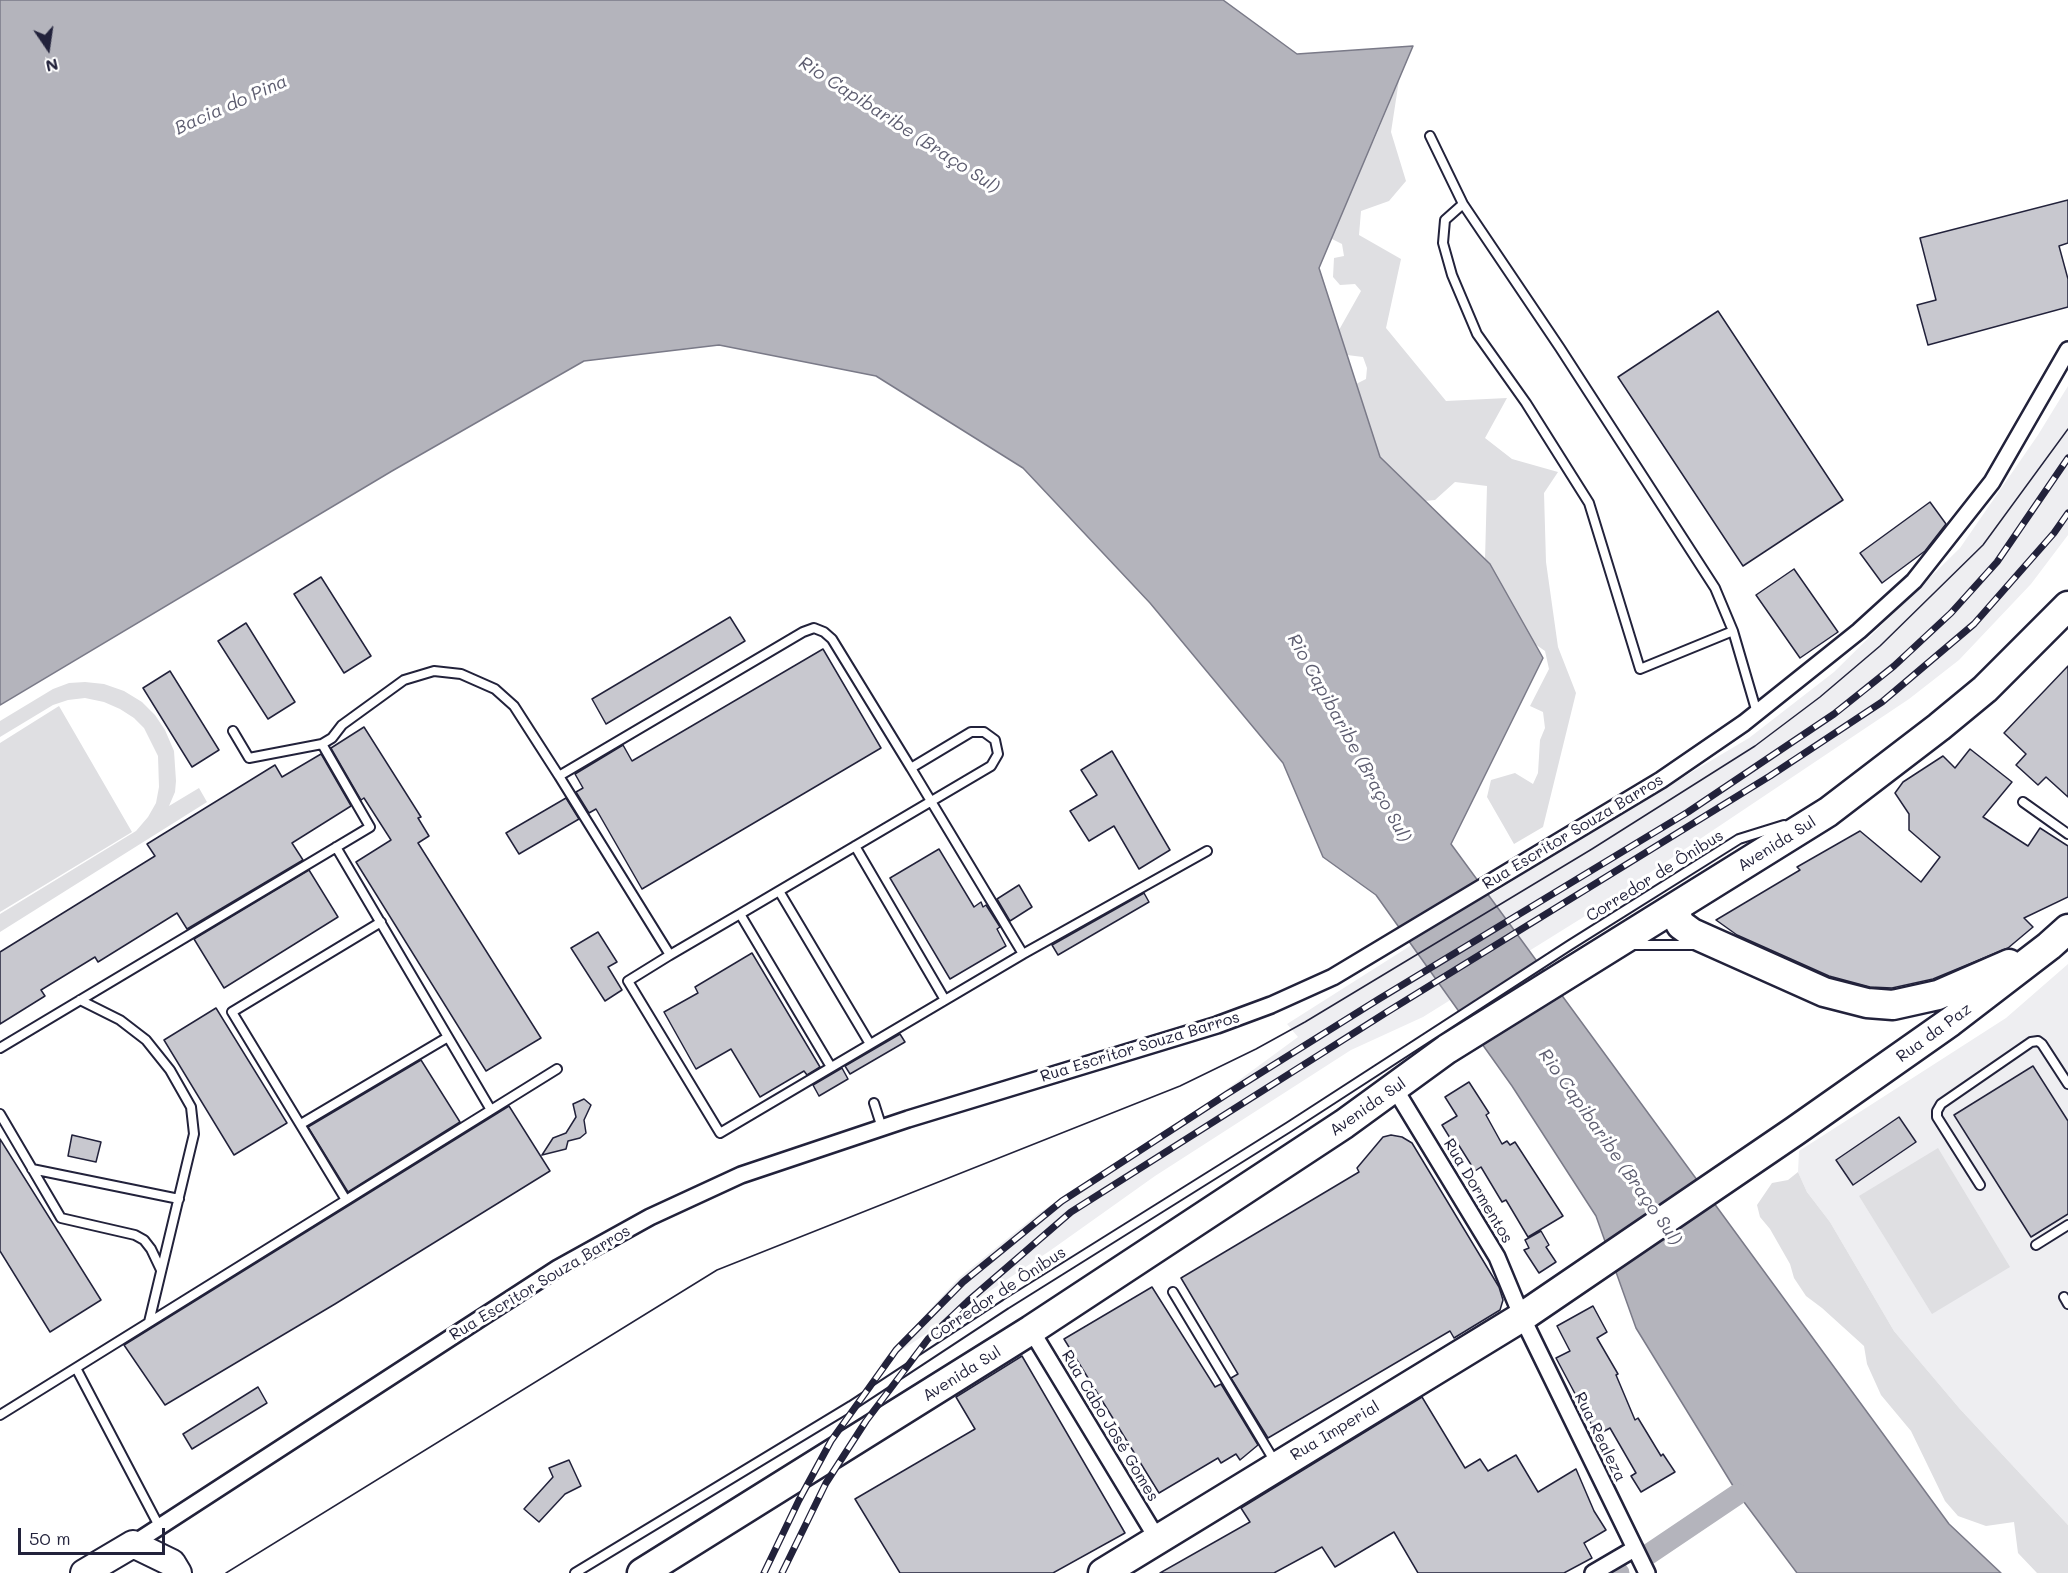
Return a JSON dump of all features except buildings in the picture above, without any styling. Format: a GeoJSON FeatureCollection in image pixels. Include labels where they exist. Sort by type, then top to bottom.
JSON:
{"type":"FeatureCollection","features":[{"type":"Feature","properties":{"kind":"highway","name":"Avenida Sul"},"geometry":{"type":"LineString","coordinates":[[642,1573],[1031,1330],[1344,1124],[1395,1089],[1440,1042],[1588,948],[1678,906],[1828,812],[1940,727],[2065,615]]}},
{"type":"Feature","properties":{"kind":"highway"},"geometry":{"type":"LineString","coordinates":[[1678,906],[1676,916],[1681,925],[1692,933],[1824,992],[1867,1003],[1893,1005],[1938,995],[2059,938]]}},
{"type":"Feature","properties":{"kind":"highway","name":"Rua da Paz"},"geometry":{"type":"LineString","coordinates":[[1566,1287],[1950,1022],[2059,938]]}},
{"type":"Feature","properties":{"kind":"highway","name":"Rua Imperial"},"geometry":{"type":"LineString","coordinates":[[1103,1573],[1522,1317],[1566,1287]]}},
{"type":"Feature","properties":{"kind":"main road","name":"Rua Escritor Souza Barros"},"geometry":{"type":"LineString","coordinates":[[84,1573],[141,1547]]}},
{"type":"Feature","properties":{"kind":"main road"},"geometry":{"type":"LineString","coordinates":[[141,1547],[165,1573]]}},
{"type":"Feature","properties":{"kind":"main road"},"geometry":{"type":"LineString","coordinates":[[141,1547],[172,1563],[178,1573]]}},
{"type":"Feature","properties":{"kind":"street","name":"Rua Escritor Souza Barros"},"geometry":{"type":"LineString","coordinates":[[141,1547],[159,1526],[558,1268],[650,1217],[741,1175],[882,1128],[1217,1025],[1271,1005],[1333,977],[1661,780],[1757,713],[1859,631],[1914,580],[1992,482],[2068,350]]}},
{"type":"Feature","properties":{"kind":"street","name":"Rua Dormentos"},"geometry":{"type":"LineString","coordinates":[[1395,1089],[1497,1257],[1522,1317]]}},
{"type":"Feature","properties":{"kind":"street","name":"Rua Realeza"},"geometry":{"type":"LineString","coordinates":[[1522,1317],[1644,1572]]}},
{"type":"Feature","properties":{"kind":"street","name":"Rua Cabo José Gomes"},"geometry":{"type":"LineString","coordinates":[[1031,1330],[1158,1540]]}},
{"type":"Feature","properties":{"kind":"street"},"geometry":{"type":"LineString","coordinates":[[1593,1573],[1634,1549]]}},
{"type":"Feature","properties":{"kind":"lane"},"geometry":{"type":"LineString","coordinates":[[1430,136],[1462,204],[1560,348],[1715,588],[1733,632],[1757,713]]}},
{"type":"Feature","properties":{"kind":"lane"},"geometry":{"type":"LineString","coordinates":[[1462,204],[1445,220],[1443,243],[1452,275],[1477,334],[1526,403],[1589,503],[1640,669],[1733,632]]}},
{"type":"Feature","properties":{"kind":"lane"},"geometry":{"type":"LineString","coordinates":[[559,776],[803,632],[814,628],[824,632],[832,639],[1023,954]]}},
{"type":"Feature","properties":{"kind":"lane"},"geometry":{"type":"LineString","coordinates":[[232,731],[249,758],[322,744],[332,738],[342,725],[404,680],[434,670],[461,674],[495,689],[514,706],[670,955]]}},
{"type":"Feature","properties":{"kind":"lane"},"geometry":{"type":"LineString","coordinates":[[911,768],[971,732],[984,732],[995,740],[998,754],[991,766],[628,981],[720,1133],[1023,954],[1208,851]]}},
{"type":"Feature","properties":{"kind":"lane"},"geometry":{"type":"LineString","coordinates":[[0,1048],[370,827],[322,744]]}},
{"type":"Feature","properties":{"kind":"lane"},"geometry":{"type":"LineString","coordinates":[[2023,802],[2068,834]]}},
{"type":"Feature","properties":{"kind":"lane","name":"Corredor de Ônibus"},"geometry":{"type":"LineString","coordinates":[[1588,948],[1738,839],[1828,812]]}},
{"type":"Feature","properties":{"kind":"lane"},"geometry":{"type":"LineString","coordinates":[[855,846],[945,1000]]}},
{"type":"Feature","properties":{"kind":"lane"},"geometry":{"type":"LineString","coordinates":[[336,847],[491,1110]]}},
{"type":"Feature","properties":{"kind":"lane"},"geometry":{"type":"LineString","coordinates":[[779,891],[870,1044]]}},
{"type":"Feature","properties":{"kind":"lane"},"geometry":{"type":"LineString","coordinates":[[740,914],[831,1067]]}},
{"type":"Feature","properties":{"kind":"lane"},"geometry":{"type":"LineString","coordinates":[[346,1200],[232,1012],[381,922]]}},
{"type":"Feature","properties":{"kind":"lane"},"geometry":{"type":"LineString","coordinates":[[1588,948],[1674,944],[1724,949]]}},
{"type":"Feature","properties":{"kind":"lane"},"geometry":{"type":"LineString","coordinates":[[81,1000],[120,1020],[146,1040],[170,1070],[191,1107],[194,1134],[149,1322]]}},
{"type":"Feature","properties":{"kind":"lane"},"geometry":{"type":"LineString","coordinates":[[301,1124],[448,1037]]}},
{"type":"Feature","properties":{"kind":"lane"},"geometry":{"type":"LineString","coordinates":[[1980,1185],[1937,1117],[1941,1104],[2031,1042],[2038,1041],[2042,1044],[2068,1084]]}},
{"type":"Feature","properties":{"kind":"lane","name":"Corredor de Ônibus"},"geometry":{"type":"LineString","coordinates":[[575,1573],[851,1406],[1015,1298],[1440,1042]]}},
{"type":"Feature","properties":{"kind":"lane"},"geometry":{"type":"LineString","coordinates":[[0,1415],[557,1069]]}},
{"type":"Feature","properties":{"kind":"lane"},"geometry":{"type":"LineString","coordinates":[[874,1103],[882,1128]]}},
{"type":"Feature","properties":{"kind":"lane"},"geometry":{"type":"LineString","coordinates":[[0,1114],[61,1218],[135,1235],[151,1248],[161,1271]]}},
{"type":"Feature","properties":{"kind":"lane"},"geometry":{"type":"LineString","coordinates":[[32,1169],[179,1199]]}},
{"type":"Feature","properties":{"kind":"lane"},"geometry":{"type":"LineString","coordinates":[[2036,1245],[2068,1225]]}},
{"type":"Feature","properties":{"kind":"lane"},"geometry":{"type":"LineString","coordinates":[[1173,1292],[1277,1466]]}},
{"type":"Feature","properties":{"kind":"lane"},"geometry":{"type":"LineString","coordinates":[[76,1368],[159,1526]]}},
{"type":"Feature","properties":{"kind":"shaded area"},"geometry":{"type":"Polygon","coordinates":[[[1399,80],[1391,132],[1406,181],[1389,201],[1361,211],[1359,235],[1401,259],[1386,328],[1446,401],[1507,398],[1485,438],[1512,459],[1558,472],[1544,493],[1546,562],[1558,647],[1576,693],[1543,827],[1514,844],[1487,797],[1491,780],[1515,773],[1533,784],[1538,773],[1540,740],[1545,728],[1543,712],[1530,706],[1549,669],[1545,651],[1535,644],[1520,618],[1478,571],[1485,560],[1487,486],[1455,482],[1435,500],[1425,501],[1377,481],[1356,384],[1366,379],[1367,368],[1363,357],[1347,355],[1339,343],[1339,330],[1361,291],[1355,284],[1340,285],[1333,277],[1334,258],[1344,256],[1342,244],[1332,239],[1330,228],[1375,138],[1399,80]]]}},
{"type":"Feature","properties":{"kind":"shaded area"},"geometry":{"type":"Polygon","coordinates":[[[2068,386],[2068,535],[2031,584],[1959,660],[1909,699],[1582,918],[1423,1017],[1351,1050],[1155,1176],[1051,1250],[878,1366],[959,1278],[1039,1213],[1212,1100],[1298,1037],[1287,1024],[1566,847],[1749,738],[1834,672],[1960,548],[2038,435],[2068,386]]]}},
{"type":"Feature","properties":{"kind":"shaded area"},"geometry":{"type":"Polygon","coordinates":[[[69,683],[104,684],[124,691],[142,702],[155,715],[165,730],[174,751],[175,792],[169,806],[199,788],[207,802],[0,932],[0,914],[136,831],[156,803],[159,787],[158,756],[144,728],[134,718],[104,702],[85,698],[53,705],[0,737],[0,721],[53,689],[69,683]]]}},
{"type":"Feature","properties":{"kind":"shaded area"},"geometry":{"type":"Polygon","coordinates":[[[59,706],[132,832],[0,912],[0,743],[59,706]]]}},
{"type":"Feature","properties":{"kind":"shaded area"},"geometry":{"type":"Polygon","coordinates":[[[2068,964],[2068,1525],[1960,1409],[1894,1331],[1830,1222],[1807,1192],[1798,1172],[1799,1151],[2006,1018],[2068,964]]]}},
{"type":"Feature","properties":{"kind":"shaded area"},"geometry":{"type":"Polygon","coordinates":[[[1938,1148],[2010,1267],[1932,1314],[1859,1196],[1938,1148]]]}},
{"type":"Feature","properties":{"kind":"shaded area"},"geometry":{"type":"Polygon","coordinates":[[[1798,1172],[1807,1192],[1830,1222],[1894,1331],[1960,1409],[2068,1525],[2068,1573],[2037,1573],[2018,1553],[2014,1522],[1986,1526],[1958,1516],[1945,1501],[1911,1431],[1881,1395],[1867,1364],[1864,1346],[1806,1296],[1794,1278],[1790,1264],[1770,1229],[1760,1217],[1757,1205],[1772,1183],[1788,1180],[1798,1172]]]}},
{"type":"Feature","properties":{"kind":"water"},"geometry":{"type":"Polygon","coordinates":[[[0,0],[1223,0],[1297,54],[1413,46],[1319,268],[1380,457],[1490,564],[1543,658],[1451,844],[1949,1524],[2001,1573],[1797,1573],[1738,1494],[1636,1328],[1596,1216],[1512,1086],[1376,895],[1323,857],[1283,763],[1150,603],[1023,468],[876,376],[719,345],[584,361],[392,471],[0,705],[0,0]]]}},
{"type":"Feature","properties":{"kind":"waterway"},"geometry":{"type":"LineString","coordinates":[[1649,1554],[1738,1494]]}},
{"type":"Feature","properties":{"kind":"tram line"},"geometry":{"type":"LineString","coordinates":[[226,1573],[717,1270],[1180,1086],[1305,1022],[1592,849],[1755,746],[1820,697],[1880,646],[1983,545],[2068,429]]}},
{"type":"Feature","properties":{"kind":"railway"},"geometry":{"type":"LineString","coordinates":[[764,1573],[799,1500],[831,1441],[896,1350],[963,1282],[1062,1201],[1379,999],[1688,812],[1834,714],[1894,666],[1951,613],[1997,562],[2068,458]]}},
{"type":"Feature","properties":{"kind":"railway"},"geometry":{"type":"LineString","coordinates":[[782,1573],[826,1483],[866,1421],[928,1339],[968,1301],[1071,1212],[1387,1012],[1770,776],[1882,702],[1974,624],[2054,533],[2068,513]]}},
{"type":"Feature","properties":{"kind":"water label","name":"Bacia do Pina"},"geometry":{"type":"Point","coordinates":[231,105]}},
{"type":"Feature","properties":{"kind":"water label","name":"Rio Capibaribe (Braço Sul)"},"geometry":{"type":"Point","coordinates":[899,125]}},
{"type":"Feature","properties":{"kind":"water label","name":"Rio Capibaribe (Braço Sul)"},"geometry":{"type":"Point","coordinates":[1349,738]}},
{"type":"Feature","properties":{"kind":"water label","name":"Rio Capibaribe (Braço Sul)"},"geometry":{"type":"Point","coordinates":[1610,1147]}}]}
